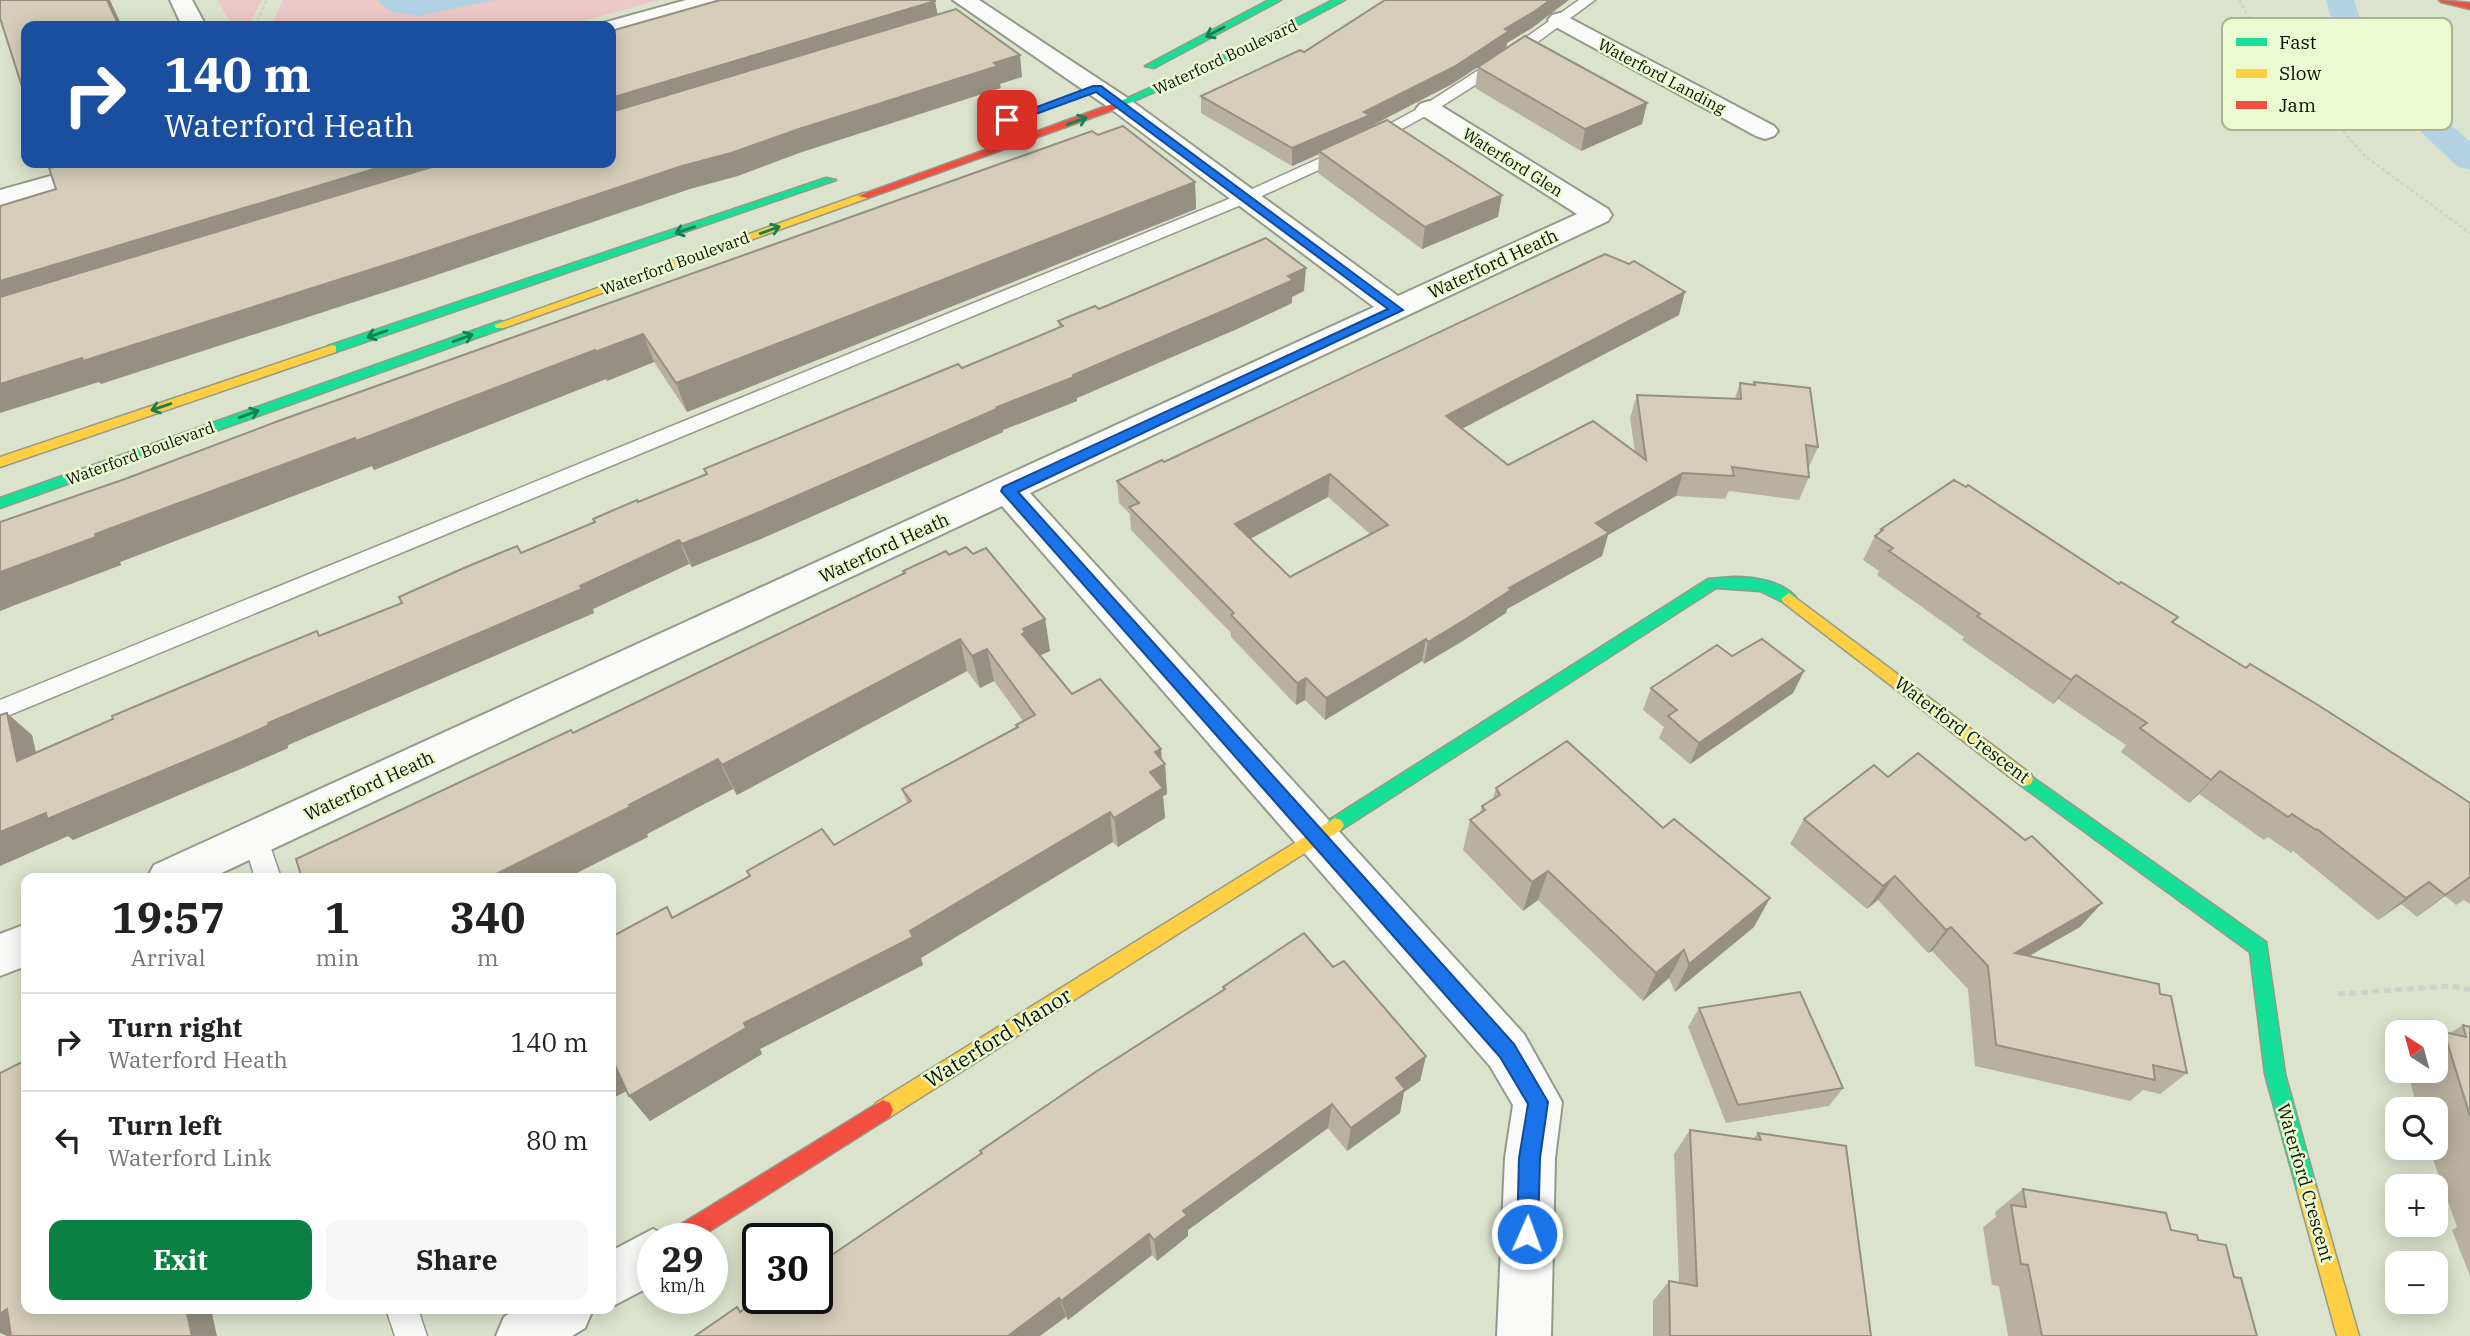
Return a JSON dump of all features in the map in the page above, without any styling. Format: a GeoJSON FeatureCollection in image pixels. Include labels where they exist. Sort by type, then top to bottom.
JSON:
{"type":"FeatureCollection","features":[{"type":"Feature","properties":{"kind":"street"},"geometry":{"type":"LineString","coordinates":[[181,0],[192,21]]}},
{"type":"Feature","properties":{"kind":"street"},"geometry":{"type":"LineString","coordinates":[[616,27],[711,0]]}},
{"type":"Feature","properties":{"kind":"street","name":"Waterford Boulevard"},"geometry":{"type":"LineString","coordinates":[[1139,70],[1276,0]]}},
{"type":"Feature","properties":{"kind":"street","name":"Waterford Boulevard"},"geometry":{"type":"LineString","coordinates":[[0,503],[1112,90],[1285,30],[1339,0]]}},
{"type":"Feature","properties":{"kind":"street"},"geometry":{"type":"LineString","coordinates":[[2444,0],[2470,6]]}},
{"type":"Feature","properties":{"kind":"street"},"geometry":{"type":"LineString","coordinates":[[962,11],[986,14],[1112,90],[1247,197],[1397,310]]}},
{"type":"Feature","properties":{"kind":"street","name":"Waterford Landing"},"geometry":{"type":"LineString","coordinates":[[1560,20],[1765,131]]}},
{"type":"Feature","properties":{"kind":"street","name":"Waterford Boulevard"},"geometry":{"type":"LineString","coordinates":[[1073,98],[1112,90]]}},
{"type":"Feature","properties":{"kind":"street","name":"Waterford Glen"},"geometry":{"type":"LineString","coordinates":[[1429,109],[1598,215]]}},
{"type":"Feature","properties":{"kind":"street"},"geometry":{"type":"LineString","coordinates":[[0,198],[109,168]]}},
{"type":"Feature","properties":{"kind":"street","name":"Waterford Boulevard"},"geometry":{"type":"LineString","coordinates":[[0,461],[848,174]]}},
{"type":"Feature","properties":{"kind":"street","name":"Waterford Heath"},"geometry":{"type":"LineString","coordinates":[[180,873],[1598,215]]}},
{"type":"Feature","properties":{"kind":"street"},"geometry":{"type":"LineString","coordinates":[[1008,491],[1507,1050],[1538,1102],[1530,1158],[1524,1336]]}},
{"type":"Feature","properties":{"kind":"street","name":"Waterford Crescent"},"geometry":{"type":"LineString","coordinates":[[1318,836],[1713,583],[1749,582],[1777,590],[2059,805],[2259,948],[2274,1074],[2348,1336]]}},
{"type":"Feature","properties":{"kind":"street","name":"Waterford Manor"},"geometry":{"type":"LineString","coordinates":[[703,1223],[1318,836]]}},
{"type":"Feature","properties":{"kind":"street"},"geometry":{"type":"LineString","coordinates":[[0,956],[21,946]]}},
{"type":"Feature","properties":{"kind":"street"},"geometry":{"type":"LineString","coordinates":[[616,1278],[637,1265]]}},
{"type":"Feature","properties":{"kind":"street"},"geometry":{"type":"LineString","coordinates":[[523,1336],[558,1314]]}},
{"type":"Feature","properties":{"kind":"lane"},"geometry":{"type":"LineString","coordinates":[[0,710],[1247,197],[1399,126],[1429,109],[1478,79],[1588,0]]}},
{"type":"Feature","properties":{"kind":"lane"},"geometry":{"type":"LineString","coordinates":[[256,839],[266,873]]}},
{"type":"Feature","properties":{"kind":"lane"},"geometry":{"type":"LineString","coordinates":[[404,1314],[411,1336]]}},
{"type":"Feature","properties":{"kind":"path"},"geometry":{"type":"LineString","coordinates":[[257,21],[267,0]]}},
{"type":"Feature","properties":{"kind":"path"},"geometry":{"type":"LineString","coordinates":[[2239,0],[2249,18]]}},
{"type":"Feature","properties":{"kind":"path"},"geometry":{"type":"LineString","coordinates":[[2342,130],[2366,157],[2470,233]]}},
{"type":"Feature","properties":{"kind":"path"},"geometry":{"type":"LineString","coordinates":[[2338,994],[2452,986],[2470,990]]}},
{"type":"Feature","properties":{"kind":"shaded area"},"geometry":{"type":"Polygon","coordinates":[[[217,0],[262,0],[251,21],[230,21],[217,0]]]}},
{"type":"Feature","properties":{"kind":"shaded area"},"geometry":{"type":"Polygon","coordinates":[[[283,0],[660,0],[582,21],[273,21],[283,0]]]}},
{"type":"Feature","properties":{"kind":"water"},"geometry":{"type":"Polygon","coordinates":[[[377,0],[495,0],[418,16],[391,12],[377,0]]]}},
{"type":"Feature","properties":{"kind":"building"},"geometry":{"type":"Polygon","coordinates":[[[0,0],[107,0],[117,21],[21,21],[21,83],[0,18],[0,0]]]}},
{"type":"Feature","properties":{"kind":"building"},"geometry":{"type":"Polygon","coordinates":[[[720,0],[935,0],[616,97],[616,30],[720,0]]]}},
{"type":"Feature","properties":{"kind":"building"},"geometry":{"type":"Polygon","coordinates":[[[1385,0],[1550,0],[1454,67],[1364,112],[1370,115],[1292,148],[1201,96],[1300,50],[1304,52],[1385,0]]]}},
{"type":"Feature","properties":{"kind":"building"},"geometry":{"type":"Polygon","coordinates":[[[956,9],[1020,55],[994,63],[998,66],[731,153],[682,166],[407,258],[83,361],[82,358],[0,384],[0,297],[428,168],[616,168],[616,111],[956,9]]]}},
{"type":"Feature","properties":{"kind":"building"},"geometry":{"type":"Polygon","coordinates":[[[1525,36],[1647,103],[1585,129],[1478,67],[1525,36]]]}},
{"type":"Feature","properties":{"kind":"building"},"geometry":{"type":"Polygon","coordinates":[[[1387,120],[1502,195],[1425,227],[1319,151],[1387,120]]]}},
{"type":"Feature","properties":{"kind":"building"},"geometry":{"type":"Polygon","coordinates":[[[1123,126],[1195,182],[676,383],[643,334],[356,441],[355,438],[95,534],[96,537],[0,572],[0,522],[1092,131],[1098,135],[1123,126]]]}},
{"type":"Feature","properties":{"kind":"building"},"geometry":{"type":"Polygon","coordinates":[[[49,168],[377,168],[0,281],[0,206],[56,189],[49,168]]]}},
{"type":"Feature","properties":{"kind":"building"},"geometry":{"type":"Polygon","coordinates":[[[1266,238],[1306,268],[1288,276],[1293,280],[1073,375],[1074,377],[997,407],[999,408],[755,514],[682,544],[679,540],[580,586],[582,589],[268,723],[269,725],[224,745],[47,819],[46,813],[0,832],[0,715],[7,713],[17,761],[113,719],[112,716],[246,660],[317,631],[319,636],[402,603],[399,597],[464,568],[517,546],[521,553],[595,522],[593,519],[637,500],[638,502],[707,474],[704,469],[958,364],[962,368],[1063,326],[1058,321],[1095,306],[1099,309],[1266,238]]]}},
{"type":"Feature","properties":{"kind":"building"},"geometry":{"type":"Polygon","coordinates":[[[1605,254],[1629,264],[1634,261],[1685,292],[1446,416],[1508,465],[1593,421],[1646,460],[1637,395],[1741,399],[1740,383],[1755,385],[1754,382],[1810,388],[1818,447],[1806,445],[1809,477],[1732,467],[1734,476],[1683,473],[1596,523],[1609,533],[1509,588],[1511,590],[1428,642],[1426,639],[1326,698],[1306,678],[1297,683],[1231,615],[1234,613],[1129,507],[1139,503],[1117,481],[1162,460],[1164,462],[1605,254]],[[1330,474],[1235,524],[1290,577],[1388,525],[1330,474]]]}},
{"type":"Feature","properties":{"kind":"building"},"geometry":{"type":"Polygon","coordinates":[[[1954,480],[1966,487],[1968,485],[2119,584],[2121,582],[2178,617],[2172,622],[2246,668],[2250,664],[2318,705],[2470,803],[2470,877],[2445,895],[2429,882],[2406,898],[2317,829],[2292,814],[2288,817],[2220,771],[2211,780],[2140,728],[2147,723],[2076,675],[2071,680],[1977,616],[1980,614],[1889,551],[1893,548],[1875,536],[1883,530],[1881,529],[1954,480]]]}},
{"type":"Feature","properties":{"kind":"building"},"geometry":{"type":"Polygon","coordinates":[[[966,547],[973,554],[986,548],[1045,619],[1023,629],[1025,632],[1022,634],[1072,694],[1100,679],[1161,749],[1155,752],[1165,764],[1150,772],[1163,788],[1114,818],[1110,812],[910,931],[913,937],[744,1023],[746,1028],[629,1096],[616,1068],[616,934],[667,907],[672,918],[750,876],[747,871],[822,829],[834,845],[911,801],[902,789],[1018,727],[1016,725],[1035,715],[987,649],[972,656],[960,639],[722,765],[718,759],[629,805],[630,807],[498,873],[300,873],[296,859],[571,730],[573,733],[905,573],[903,571],[946,551],[949,555],[966,547]]]}},
{"type":"Feature","properties":{"kind":"building"},"geometry":{"type":"Polygon","coordinates":[[[1762,639],[1804,671],[1699,743],[1668,716],[1677,710],[1651,688],[1717,645],[1732,656],[1762,639]]]}},
{"type":"Feature","properties":{"kind":"building"},"geometry":{"type":"Polygon","coordinates":[[[1567,741],[1663,828],[1674,819],[1770,898],[1689,964],[1684,950],[1656,973],[1548,871],[1532,882],[1470,820],[1485,810],[1482,806],[1500,795],[1496,788],[1567,741]]]}},
{"type":"Feature","properties":{"kind":"building"},"geometry":{"type":"Polygon","coordinates":[[[1918,753],[2025,840],[2032,836],[2102,903],[2015,953],[2159,984],[2160,994],[2171,996],[2187,1073],[2153,1065],[2155,1080],[1996,1045],[1988,966],[1951,927],[1946,930],[1895,876],[1883,886],[1804,819],[1874,765],[1888,777],[1918,753]]]}},
{"type":"Feature","properties":{"kind":"building"},"geometry":{"type":"Polygon","coordinates":[[[1304,933],[1333,967],[1344,961],[1426,1056],[1396,1078],[1405,1089],[1351,1128],[1332,1104],[1183,1211],[1187,1215],[1154,1240],[1149,1234],[1061,1301],[1059,1298],[1008,1336],[695,1336],[737,1307],[742,1314],[833,1314],[833,1254],[1094,1073],[1225,989],[1223,987],[1304,933]]]}},
{"type":"Feature","properties":{"kind":"building"},"geometry":{"type":"Polygon","coordinates":[[[1800,992],[1843,1088],[1738,1105],[1699,1008],[1800,992]]]}},
{"type":"Feature","properties":{"kind":"building"},"geometry":{"type":"Polygon","coordinates":[[[2463,1025],[2470,1027],[2470,1116],[2448,1045],[2448,1033],[2466,1037],[2463,1025]]]}},
{"type":"Feature","properties":{"kind":"building"},"geometry":{"type":"Polygon","coordinates":[[[21,1062],[21,1314],[187,1314],[192,1336],[11,1336],[7,1309],[0,1314],[0,1073],[21,1062]]]}},
{"type":"Feature","properties":{"kind":"building"},"geometry":{"type":"Polygon","coordinates":[[[1690,1130],[1761,1140],[1758,1133],[1846,1146],[1871,1336],[1670,1336],[1669,1281],[1697,1286],[1690,1130]]]}},
{"type":"Feature","properties":{"kind":"building"},"geometry":{"type":"Polygon","coordinates":[[[2023,1189],[2166,1213],[2171,1230],[2197,1235],[2198,1240],[2226,1245],[2234,1277],[2241,1278],[2257,1336],[2042,1336],[2028,1265],[2021,1264],[2011,1205],[2026,1207],[2023,1189]]]}},
{"type":"Feature","properties":{"kind":"waterway"},"geometry":{"type":"LineString","coordinates":[[2340,0],[2345,18]]}},
{"type":"Feature","properties":{"kind":"waterway"},"geometry":{"type":"LineString","coordinates":[[2438,130],[2470,160]]}},
{"type":"Feature","properties":{"kind":"traffic: fast"},"geometry":{"type":"LineString","coordinates":[[1150,66],[1276,0]]}},
{"type":"Feature","properties":{"kind":"traffic: fast"},"geometry":{"type":"LineString","coordinates":[[1112,107],[1245,49],[1340,0]]}},
{"type":"Feature","properties":{"kind":"traffic: fast"},"geometry":{"type":"LineString","coordinates":[[332,349],[830,180]]}},
{"type":"Feature","properties":{"kind":"traffic: fast"},"geometry":{"type":"LineString","coordinates":[[0,503],[500,325]]}},
{"type":"Feature","properties":{"kind":"traffic: fast"},"geometry":{"type":"LineString","coordinates":[[1335,825],[1713,583],[1753,583],[1789,599]]}},
{"type":"Feature","properties":{"kind":"traffic: fast"},"geometry":{"type":"LineString","coordinates":[[2025,779],[2259,948],[2275,1074],[2307,1190]]}},
{"type":"Feature","properties":{"kind":"traffic: slow"},"geometry":{"type":"LineString","coordinates":[[500,325],[864,196]]}},
{"type":"Feature","properties":{"kind":"traffic: slow"},"geometry":{"type":"LineString","coordinates":[[0,462],[332,349]]}},
{"type":"Feature","properties":{"kind":"traffic: slow"},"geometry":{"type":"LineString","coordinates":[[1789,599],[2025,779]]}},
{"type":"Feature","properties":{"kind":"traffic: slow"},"geometry":{"type":"LineString","coordinates":[[883,1110],[1335,825]]}},
{"type":"Feature","properties":{"kind":"traffic: slow"},"geometry":{"type":"LineString","coordinates":[[2307,1190],[2348,1336]]}},
{"type":"Feature","properties":{"kind":"traffic: jam"},"geometry":{"type":"LineString","coordinates":[[2444,0],[2470,6]]}},
{"type":"Feature","properties":{"kind":"traffic: jam"},"geometry":{"type":"LineString","coordinates":[[864,196],[1112,107]]}},
{"type":"Feature","properties":{"kind":"traffic: jam"},"geometry":{"type":"LineString","coordinates":[[703,1223],[883,1110]]}},
{"type":"Feature","properties":{"kind":"route"},"geometry":{"type":"LineString","coordinates":[[1007,120],[1097,88],[1397,310],[1008,491],[1507,1050],[1538,1102],[1530,1158],[1527,1234]]}}]}
